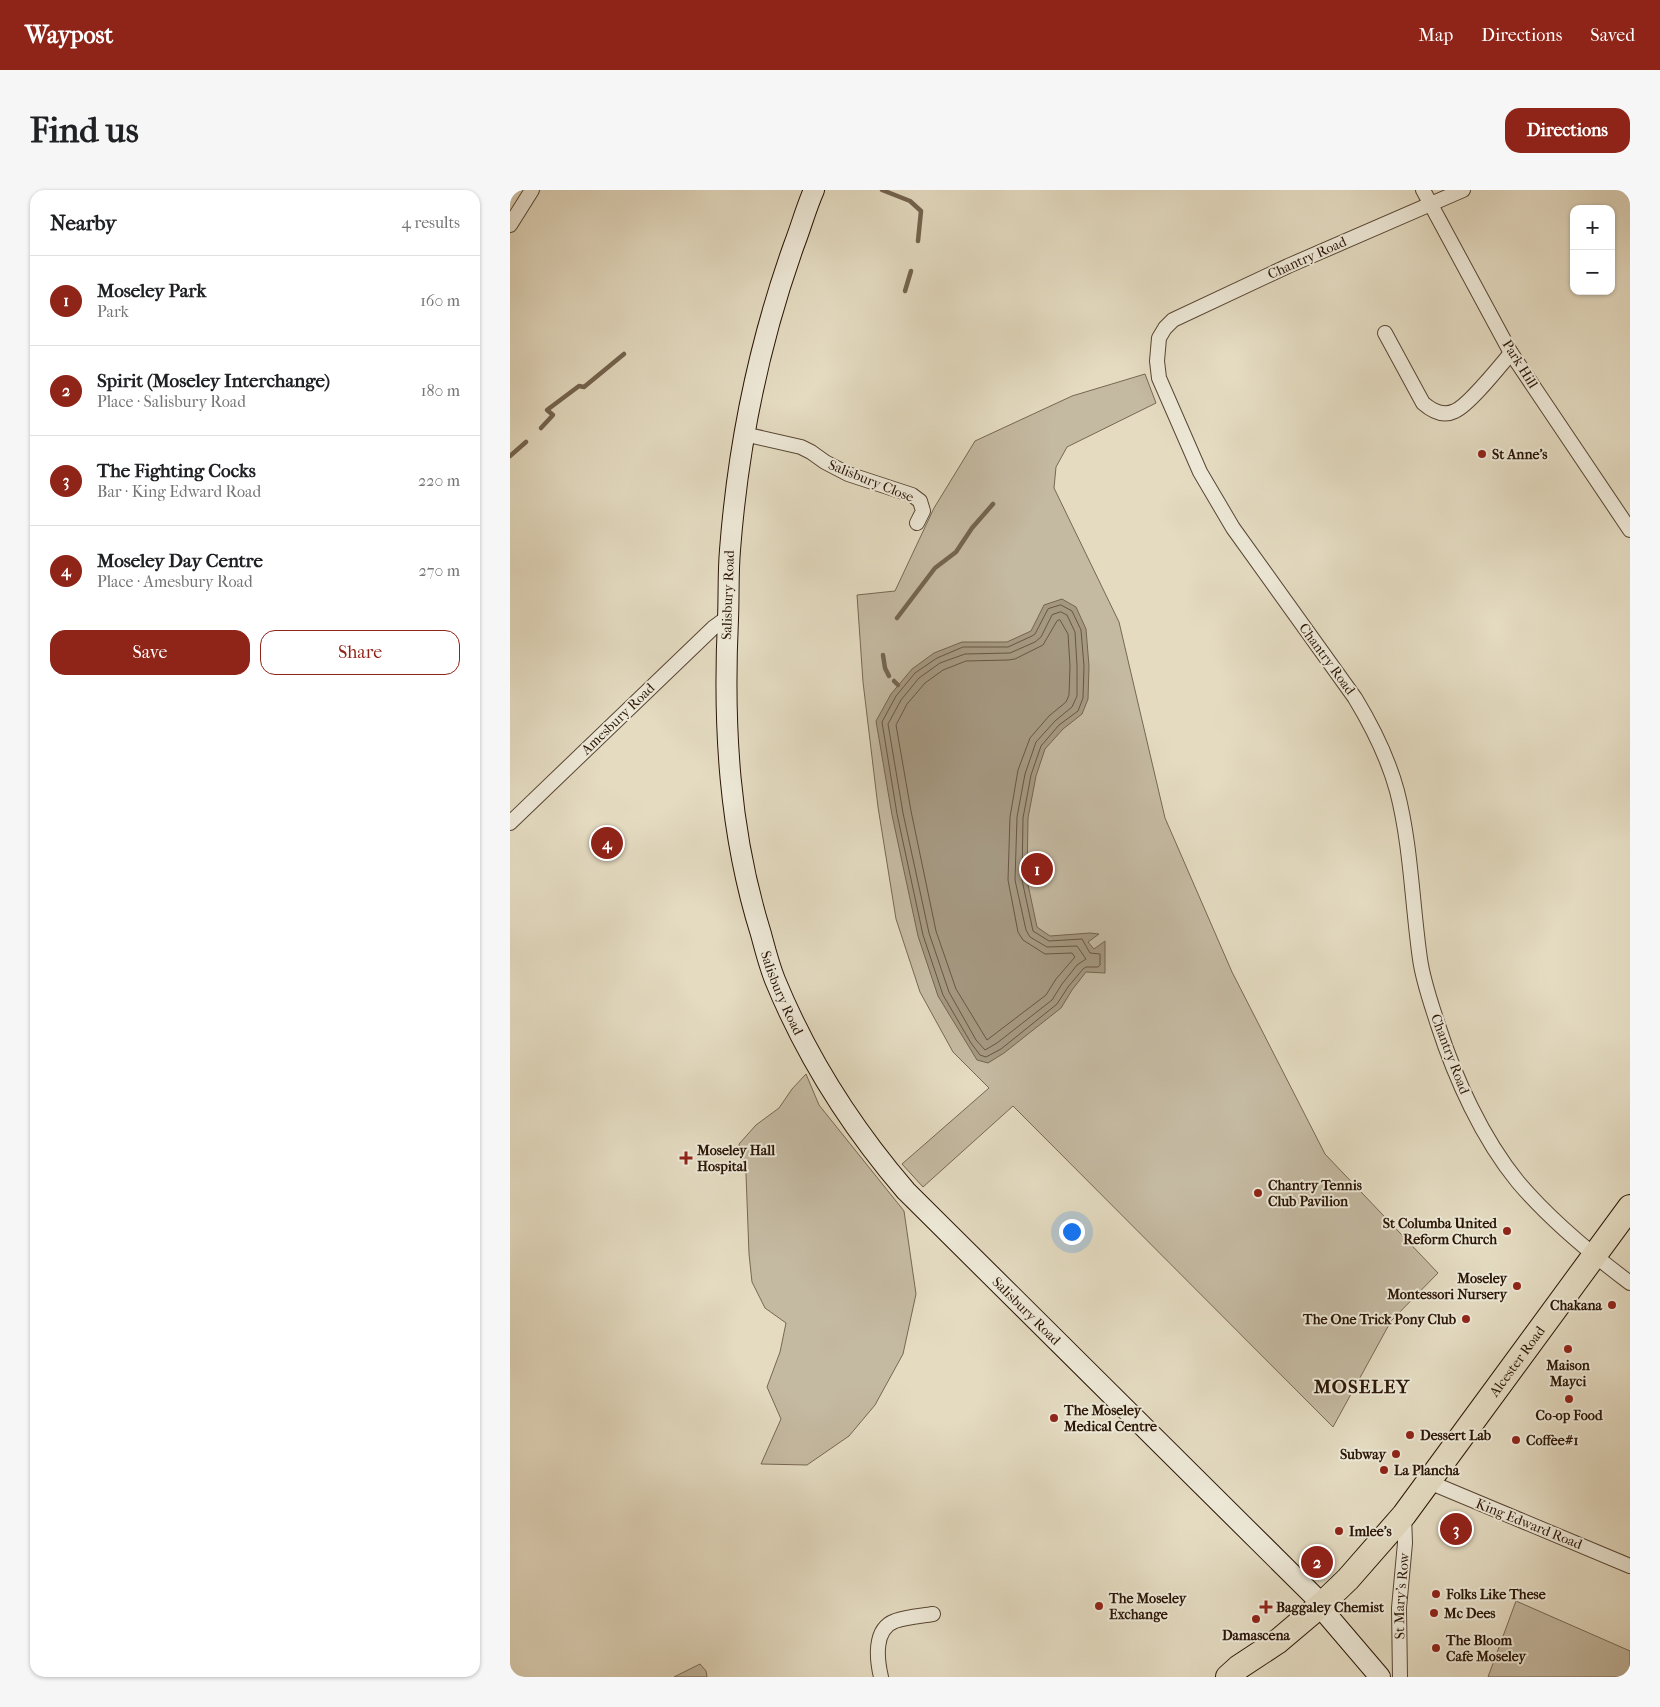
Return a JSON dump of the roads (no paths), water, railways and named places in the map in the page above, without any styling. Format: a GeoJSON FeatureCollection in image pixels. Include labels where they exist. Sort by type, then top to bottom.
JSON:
{"type":"FeatureCollection","features":[{"type":"Feature","properties":{"kind":"highway","name":"Alcester Road"},"geometry":{"type":"LineString","coordinates":[[1230,1677],[1239,1667],[1330,1609],[1362,1585],[1384,1554],[1404,1515],[1630,1207]]}},
{"type":"Feature","properties":{"kind":"main road","name":"Salisbury Road"},"geometry":{"type":"LineString","coordinates":[[814,190],[781,282],[755,380],[744,434],[735,497],[730,553],[726,657],[726,723],[738,841],[754,912],[774,978],[812,1058],[840,1104],[873,1152],[906,1191],[1330,1609]]}},
{"type":"Feature","properties":{"kind":"main road"},"geometry":{"type":"LineString","coordinates":[[1330,1609],[1380,1677]]}},
{"type":"Feature","properties":{"kind":"main road"},"geometry":{"type":"LineString","coordinates":[[1330,1609],[1384,1663],[1390,1677]]}},
{"type":"Feature","properties":{"kind":"street"},"geometry":{"type":"LineString","coordinates":[[510,225],[532,190]]}},
{"type":"Feature","properties":{"kind":"street","name":"Park Hill"},"geometry":{"type":"LineString","coordinates":[[1423,190],[1511,353],[1630,530]]}},
{"type":"Feature","properties":{"kind":"street","name":"Chantry Road"},"geometry":{"type":"LineString","coordinates":[[1463,190],[1288,266],[1173,320],[1159,338],[1157,361],[1159,378],[1200,472],[1233,528],[1355,698],[1370,723],[1398,798],[1404,824],[1420,962],[1431,1003],[1444,1046],[1485,1135],[1518,1182],[1556,1222],[1594,1257],[1630,1283]]}},
{"type":"Feature","properties":{"kind":"street"},"geometry":{"type":"LineString","coordinates":[[1385,334],[1423,403],[1432,412],[1445,414],[1455,411],[1465,403],[1511,353]]}},
{"type":"Feature","properties":{"kind":"street","name":"Salisbury Close"},"geometry":{"type":"LineString","coordinates":[[744,434],[801,447],[848,474],[912,495],[920,501],[923,511],[917,523]]}},
{"type":"Feature","properties":{"kind":"street","name":"Amesbury Road"},"geometry":{"type":"LineString","coordinates":[[510,823],[713,628],[728,617]]}},
{"type":"Feature","properties":{"kind":"street","name":"King Edward Road"},"geometry":{"type":"LineString","coordinates":[[1429,1482],[1630,1566]]}},
{"type":"Feature","properties":{"kind":"street","name":"St Mary's Row"},"geometry":{"type":"LineString","coordinates":[[1400,1677],[1399,1608],[1404,1543],[1404,1515]]}},
{"type":"Feature","properties":{"kind":"street"},"geometry":{"type":"LineString","coordinates":[[881,1677],[878,1664],[878,1643],[885,1628],[893,1622],[933,1614]]}},
{"type":"Feature","properties":{"kind":"water"},"geometry":{"type":"Polygon","coordinates":[[[1062,599],[1076,607],[1086,629],[1089,666],[1088,699],[1082,714],[1063,729],[1045,749],[1036,776],[1028,818],[1027,880],[1037,927],[1050,936],[1099,934],[1088,942],[1094,949],[1105,941],[1105,973],[1086,972],[1061,1008],[1004,1053],[988,1063],[977,1060],[938,996],[918,936],[892,815],[876,721],[891,694],[912,669],[934,653],[962,642],[1007,642],[1031,631],[1044,605],[1062,599]]]}},
{"type":"Feature","properties":{"kind":"waterway"},"geometry":{"type":"LineString","coordinates":[[882,190],[910,201],[921,211],[918,241]]}},
{"type":"Feature","properties":{"kind":"waterway"},"geometry":{"type":"LineString","coordinates":[[905,291],[911,271]]}},
{"type":"Feature","properties":{"kind":"waterway"},"geometry":{"type":"LineString","coordinates":[[541,428],[553,415],[547,410],[579,386],[584,387],[624,354]]}},
{"type":"Feature","properties":{"kind":"waterway"},"geometry":{"type":"LineString","coordinates":[[510,456],[526,442]]}},
{"type":"Feature","properties":{"kind":"waterway"},"geometry":{"type":"LineString","coordinates":[[897,618],[935,568],[956,552],[972,528],[993,504]]}},
{"type":"Feature","properties":{"kind":"waterway"},"geometry":{"type":"LineString","coordinates":[[883,655],[885,668],[889,676]]}},
{"type":"Feature","properties":{"kind":"waterway"},"geometry":{"type":"LineString","coordinates":[[894,681],[898,685]]}},
{"type":"Feature","properties":{"kind":"place","name":"St Anne's"},"geometry":{"type":"Point","coordinates":[1482,454]}},
{"type":"Feature","properties":{"kind":"place","name":"Moseley Day Centre"},"geometry":{"type":"Point","coordinates":[607,843]}},
{"type":"Feature","properties":{"kind":"place","name":"Moseley Park"},"geometry":{"type":"Point","coordinates":[1037,869]}},
{"type":"Feature","properties":{"kind":"place","name":"Moseley Hall Hospital"},"geometry":{"type":"Point","coordinates":[686,1158]}},
{"type":"Feature","properties":{"kind":"place","name":"Chantry Tennis Club Pavilion"},"geometry":{"type":"Point","coordinates":[1258,1193]}},
{"type":"Feature","properties":{"kind":"place","name":"St Columba United Reform Church"},"geometry":{"type":"Point","coordinates":[1507,1231]}},
{"type":"Feature","properties":{"kind":"place","name":"Moseley Montessori Nursery"},"geometry":{"type":"Point","coordinates":[1517,1286]}},
{"type":"Feature","properties":{"kind":"place","name":"Chakana"},"geometry":{"type":"Point","coordinates":[1612,1305]}},
{"type":"Feature","properties":{"kind":"place","name":"The One Trick Pony Club"},"geometry":{"type":"Point","coordinates":[1466,1319]}},
{"type":"Feature","properties":{"kind":"place","name":"Maison Mayci"},"geometry":{"type":"Point","coordinates":[1568,1349]}},
{"type":"Feature","properties":{"kind":"place","name":"Co-op Food"},"geometry":{"type":"Point","coordinates":[1569,1399]}},
{"type":"Feature","properties":{"kind":"place","name":"The Moseley Medical Centre"},"geometry":{"type":"Point","coordinates":[1054,1418]}},
{"type":"Feature","properties":{"kind":"place","name":"Dessert Lab"},"geometry":{"type":"Point","coordinates":[1410,1435]}},
{"type":"Feature","properties":{"kind":"place","name":"Coffee#1"},"geometry":{"type":"Point","coordinates":[1516,1440]}},
{"type":"Feature","properties":{"kind":"place","name":"Subway"},"geometry":{"type":"Point","coordinates":[1396,1454]}},
{"type":"Feature","properties":{"kind":"place","name":"La Plancha"},"geometry":{"type":"Point","coordinates":[1384,1470]}},
{"type":"Feature","properties":{"kind":"place","name":"The Fighting Cocks"},"geometry":{"type":"Point","coordinates":[1456,1529]}},
{"type":"Feature","properties":{"kind":"place","name":"Imlee's"},"geometry":{"type":"Point","coordinates":[1339,1531]}},
{"type":"Feature","properties":{"kind":"place","name":"Spirit (Moseley Interchange)"},"geometry":{"type":"Point","coordinates":[1317,1562]}},
{"type":"Feature","properties":{"kind":"place","name":"Folks Like These"},"geometry":{"type":"Point","coordinates":[1436,1594]}},
{"type":"Feature","properties":{"kind":"place","name":"The Moseley Exchange"},"geometry":{"type":"Point","coordinates":[1099,1606]}},
{"type":"Feature","properties":{"kind":"place","name":"Baggaley Chemist"},"geometry":{"type":"Point","coordinates":[1266,1607]}},
{"type":"Feature","properties":{"kind":"place","name":"Mc Dees"},"geometry":{"type":"Point","coordinates":[1434,1613]}},
{"type":"Feature","properties":{"kind":"place","name":"Damascena"},"geometry":{"type":"Point","coordinates":[1256,1619]}},
{"type":"Feature","properties":{"kind":"place","name":"The Bloom Cafe Moseley"},"geometry":{"type":"Point","coordinates":[1436,1648]}},
{"type":"Feature","properties":{"kind":"district","name":"MOSELEY"},"geometry":{"type":"Point","coordinates":[1362,1387]}}]}
